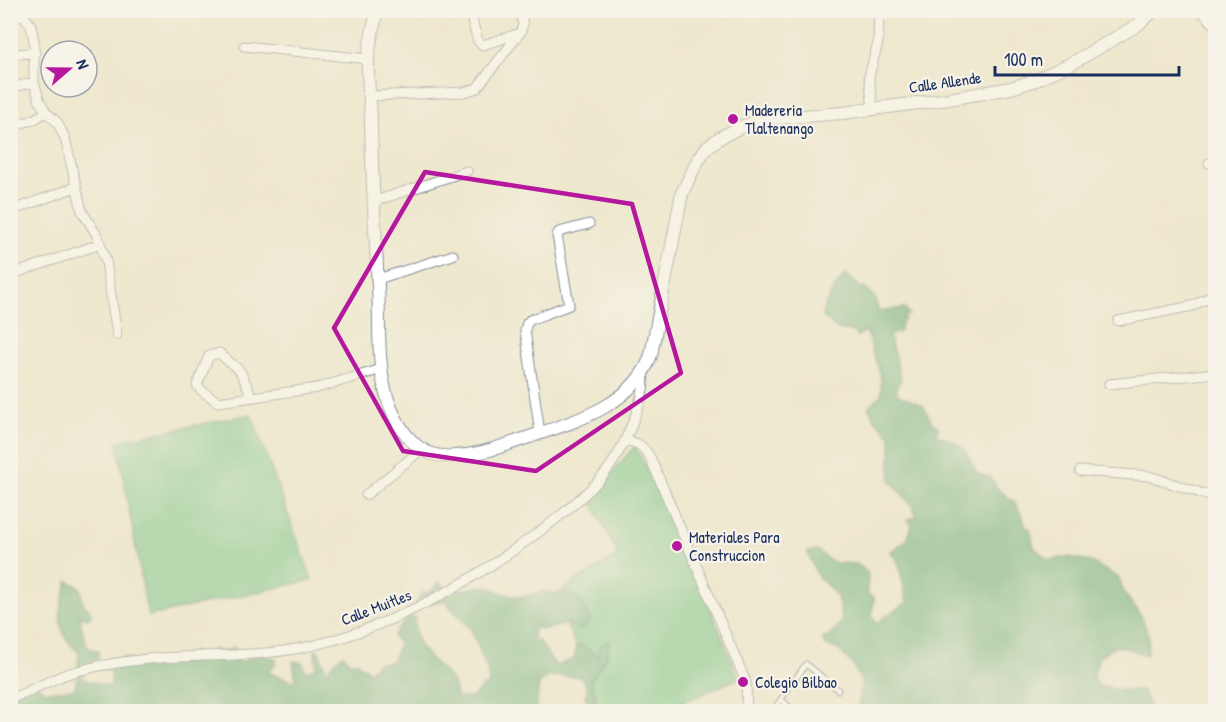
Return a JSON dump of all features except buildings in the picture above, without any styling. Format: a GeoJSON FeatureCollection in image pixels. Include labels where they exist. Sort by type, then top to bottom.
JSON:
{"type":"FeatureCollection","features":[{"type":"Feature","properties":{"kind":"street"},"geometry":{"type":"LineString","coordinates":[[377,10],[368,59],[372,202],[382,369],[385,391],[403,430],[422,449],[441,456],[465,456],[540,433],[588,415],[614,402],[628,390],[643,371]]}},
{"type":"Feature","properties":{"kind":"street"},"geometry":{"type":"LineString","coordinates":[[469,10],[478,41],[483,45],[520,33]]}},
{"type":"Feature","properties":{"kind":"street"},"geometry":{"type":"LineString","coordinates":[[369,96],[470,91],[477,87],[520,33],[523,25],[520,10]]}},
{"type":"Feature","properties":{"kind":"street"},"geometry":{"type":"LineString","coordinates":[[873,109],[869,76],[878,43],[879,10]]}},
{"type":"Feature","properties":{"kind":"street","name":"Calle Allende"},"geometry":{"type":"LineString","coordinates":[[643,371],[651,355],[682,193],[690,175],[708,147],[728,132],[757,121],[873,109],[1011,88],[1036,80],[1092,52],[1136,26],[1155,10]]}},
{"type":"Feature","properties":{"kind":"street"},"geometry":{"type":"LineString","coordinates":[[1200,10],[1215,26]]}},
{"type":"Feature","properties":{"kind":"street"},"geometry":{"type":"LineString","coordinates":[[10,18],[21,13],[31,25],[35,53],[34,82],[46,112],[57,122],[65,138],[82,210],[100,244],[106,261],[117,335]]}},
{"type":"Feature","properties":{"kind":"street"},"geometry":{"type":"LineString","coordinates":[[244,46],[368,59]]}},
{"type":"Feature","properties":{"kind":"street"},"geometry":{"type":"LineString","coordinates":[[10,54],[35,53]]}},
{"type":"Feature","properties":{"kind":"street"},"geometry":{"type":"LineString","coordinates":[[10,88],[34,82]]}},
{"type":"Feature","properties":{"kind":"street"},"geometry":{"type":"LineString","coordinates":[[10,126],[33,120],[46,112]]}},
{"type":"Feature","properties":{"kind":"street"},"geometry":{"type":"LineString","coordinates":[[372,202],[467,171]]}},
{"type":"Feature","properties":{"kind":"street"},"geometry":{"type":"LineString","coordinates":[[10,211],[76,187]]}},
{"type":"Feature","properties":{"kind":"street"},"geometry":{"type":"LineString","coordinates":[[540,433],[525,330],[527,323],[531,320],[569,306],[557,235],[559,232],[589,224]]}},
{"type":"Feature","properties":{"kind":"street"},"geometry":{"type":"LineString","coordinates":[[10,275],[100,244]]}},
{"type":"Feature","properties":{"kind":"street"},"geometry":{"type":"LineString","coordinates":[[378,279],[453,255]]}},
{"type":"Feature","properties":{"kind":"street"},"geometry":{"type":"LineString","coordinates":[[1118,321],[1192,306],[1215,294]]}},
{"type":"Feature","properties":{"kind":"street"},"geometry":{"type":"LineString","coordinates":[[252,396],[236,367],[219,353],[209,356],[198,385],[201,390],[218,402],[318,388],[382,369]]}},
{"type":"Feature","properties":{"kind":"street","name":"Calle Muitles"},"geometry":{"type":"LineString","coordinates":[[10,699],[62,676],[99,666],[169,658],[270,654],[316,645],[390,620],[438,598],[472,579],[552,523],[602,477],[625,441],[642,399],[645,385],[643,371]]}},
{"type":"Feature","properties":{"kind":"street"},"geometry":{"type":"LineString","coordinates":[[1109,384],[1215,374]]}},
{"type":"Feature","properties":{"kind":"street"},"geometry":{"type":"LineString","coordinates":[[625,441],[637,442],[650,457],[746,682],[747,711]]}},
{"type":"Feature","properties":{"kind":"street"},"geometry":{"type":"LineString","coordinates":[[366,495],[422,449]]}},
{"type":"Feature","properties":{"kind":"street"},"geometry":{"type":"LineString","coordinates":[[1080,471],[1149,476],[1215,498]]}},
{"type":"Feature","properties":{"kind":"lane"},"geometry":{"type":"LineString","coordinates":[[772,711],[806,664],[838,690]]}},
{"type":"Feature","properties":{"kind":"lane"},"geometry":{"type":"LineString","coordinates":[[781,699],[794,711]]}},
{"type":"Feature","properties":{"kind":"highlighted area"},"geometry":{"type":"Polygon","coordinates":[[[425,172],[632,204],[681,373],[536,471],[403,451],[334,328],[425,172]]]}},
{"type":"Feature","properties":{"kind":"green space"},"geometry":{"type":"Polygon","coordinates":[[[846,274],[876,299],[878,311],[905,308],[909,315],[904,316],[900,332],[889,335],[901,379],[896,388],[898,395],[923,405],[932,422],[939,428],[935,435],[949,439],[962,447],[978,473],[991,477],[998,488],[1014,502],[1027,529],[1030,528],[1034,547],[1048,560],[1069,557],[1091,562],[1119,578],[1124,593],[1141,616],[1149,636],[1147,655],[1115,646],[1099,657],[1093,678],[1100,688],[1105,686],[1113,689],[1142,690],[1152,711],[858,711],[862,684],[853,665],[839,650],[825,645],[823,638],[829,637],[842,621],[837,596],[817,575],[807,552],[817,550],[829,560],[837,563],[857,564],[868,573],[867,593],[874,598],[872,614],[877,624],[907,602],[898,561],[890,552],[907,540],[912,526],[908,519],[917,516],[910,503],[890,480],[891,437],[868,407],[881,395],[881,388],[880,372],[866,331],[857,336],[852,331],[837,329],[822,316],[831,294],[846,274]]]}},
{"type":"Feature","properties":{"kind":"green space"},"geometry":{"type":"Polygon","coordinates":[[[251,414],[312,580],[148,616],[117,441],[251,414]]]}},
{"type":"Feature","properties":{"kind":"green space"},"geometry":{"type":"Polygon","coordinates":[[[635,446],[674,521],[739,678],[662,711],[602,711],[555,595],[618,555],[590,498],[635,446]]]}},
{"type":"Feature","properties":{"kind":"green space"},"geometry":{"type":"Polygon","coordinates":[[[68,581],[80,587],[83,603],[92,613],[89,619],[79,615],[87,647],[98,651],[98,660],[86,664],[82,679],[111,687],[111,672],[101,668],[100,664],[124,657],[140,665],[151,661],[164,667],[173,658],[188,656],[194,651],[201,659],[215,649],[218,653],[235,647],[234,661],[244,661],[259,653],[277,659],[275,666],[268,670],[272,674],[293,681],[296,681],[293,661],[302,662],[306,672],[316,668],[315,651],[318,650],[328,674],[330,666],[343,654],[349,662],[358,662],[366,668],[368,673],[378,662],[387,663],[393,660],[399,643],[393,637],[409,617],[415,618],[416,636],[420,646],[453,683],[456,698],[472,698],[482,687],[489,684],[487,669],[472,631],[445,601],[422,606],[416,605],[421,594],[432,591],[439,582],[455,590],[487,586],[519,597],[544,591],[573,594],[591,620],[581,630],[568,624],[545,629],[534,628],[533,642],[538,640],[556,666],[574,659],[576,647],[582,645],[598,656],[599,647],[609,641],[607,656],[591,680],[596,704],[585,698],[587,687],[581,677],[550,676],[539,684],[536,711],[11,712],[10,696],[31,681],[45,691],[75,689],[79,653],[65,637],[60,620],[62,601],[68,581]]]}},
{"type":"Feature","properties":{"kind":"place","name":"Madereria Tlaltenango"},"geometry":{"type":"Point","coordinates":[733,119]}},
{"type":"Feature","properties":{"kind":"place","name":"Materiales Para Construccion"},"geometry":{"type":"Point","coordinates":[677,546]}},
{"type":"Feature","properties":{"kind":"place","name":"Colegio Bilbao"},"geometry":{"type":"Point","coordinates":[743,682]}}]}
